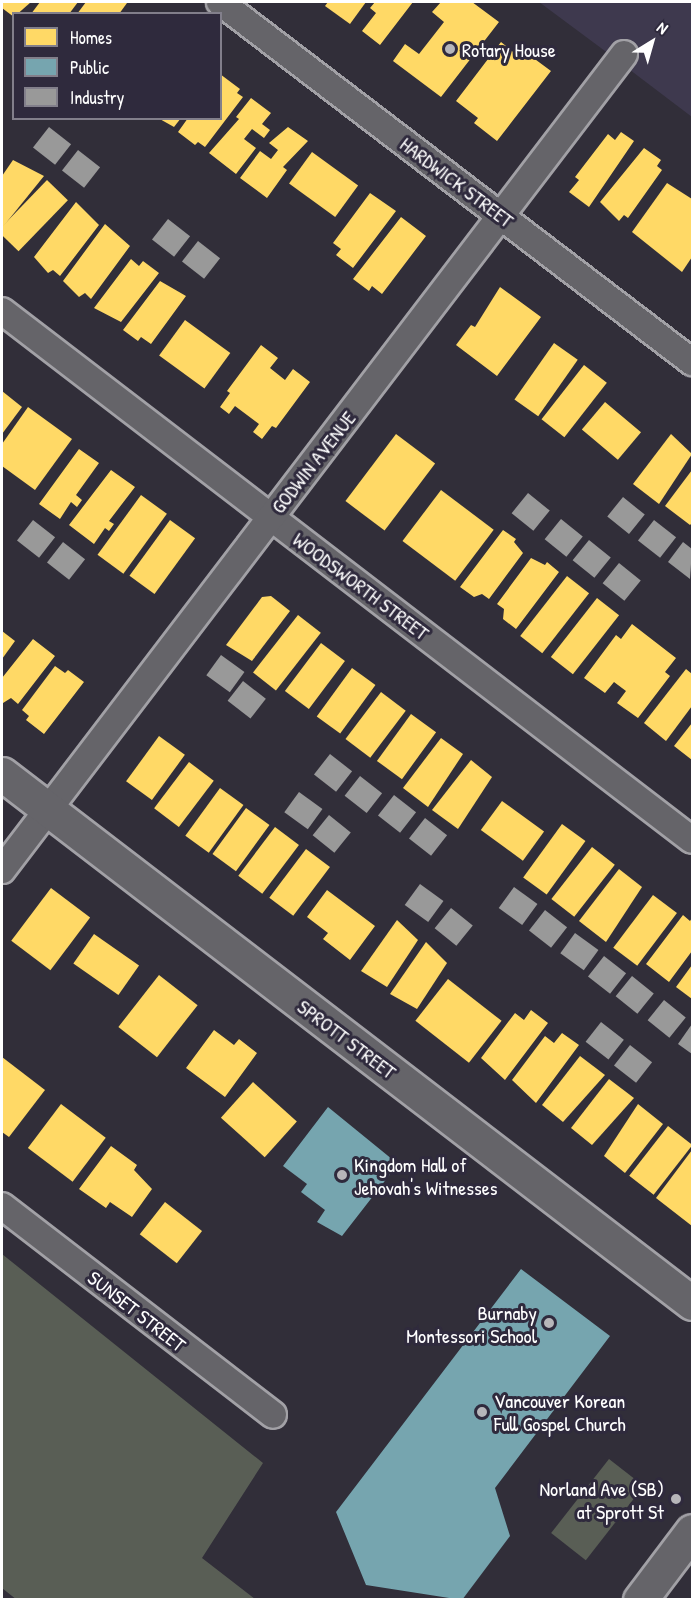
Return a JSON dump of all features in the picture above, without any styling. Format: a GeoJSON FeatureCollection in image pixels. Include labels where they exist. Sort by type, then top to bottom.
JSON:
{"type":"FeatureCollection","features":[{"type":"Feature","properties":{"kind":"main road","name":"SPROTT STREET"},"geometry":{"type":"LineString","coordinates":[[2,774],[693,1303]]}},
{"type":"Feature","properties":{"kind":"main road"},"geometry":{"type":"LineString","coordinates":[[640,1599],[693,1531]]}},
{"type":"Feature","properties":{"kind":"street","name":"HARDWICK STREET"},"geometry":{"type":"LineString","coordinates":[[220,2],[693,362]]}},
{"type":"Feature","properties":{"kind":"street","name":"GODWIN AVENUE"},"geometry":{"type":"LineString","coordinates":[[2,870],[46,809],[270,517],[503,217],[624,54]]}},
{"type":"Feature","properties":{"kind":"street","name":"WOODSWORTH STREET"},"geometry":{"type":"LineString","coordinates":[[2,311],[693,840]]}},
{"type":"Feature","properties":{"kind":"street","name":"SUNSET STREET"},"geometry":{"type":"LineString","coordinates":[[2,1206],[273,1415]]}},
{"type":"Feature","properties":{"kind":"shaded area"},"geometry":{"type":"Polygon","coordinates":[[[539,2],[692,2],[692,117],[609,54],[539,2]]]}},
{"type":"Feature","properties":{"kind":"shaded area"},"geometry":{"type":"Polygon","coordinates":[[[2,1254],[263,1463],[202,1558],[255,1599],[17,1600],[2,1588],[2,1254]]]}},
{"type":"Feature","properties":{"kind":"shaded area"},"geometry":{"type":"Polygon","coordinates":[[[609,1459],[644,1486],[586,1560],[551,1533],[609,1459]]]}},
{"type":"Feature","properties":{"kind":"building: Homes"},"geometry":{"type":"Polygon","coordinates":[[[2,2],[31,2],[20,12],[12,12],[12,16],[2,8],[2,2]]]}},
{"type":"Feature","properties":{"kind":"building: Homes"},"geometry":{"type":"Polygon","coordinates":[[[40,2],[78,2],[70,12],[32,12],[40,2]]]}},
{"type":"Feature","properties":{"kind":"building: Homes"},"geometry":{"type":"Polygon","coordinates":[[[86,2],[127,3],[120,12],[78,12],[86,2]]]}},
{"type":"Feature","properties":{"kind":"building: Homes"},"geometry":{"type":"Polygon","coordinates":[[[328,2],[366,2],[350,24],[325,6],[328,2]]]}},
{"type":"Feature","properties":{"kind":"building: Homes"},"geometry":{"type":"Polygon","coordinates":[[[375,2],[413,2],[380,45],[362,31],[376,13],[370,8],[375,2]]]}},
{"type":"Feature","properties":{"kind":"building: Homes","name":"Rotary House"},"geometry":{"type":"Polygon","coordinates":[[[441,2],[472,2],[499,22],[441,97],[393,61],[405,44],[419,54],[444,22],[432,12],[441,2]]]}},
{"type":"Feature","properties":{"kind":"building: Homes"},"geometry":{"type":"Polygon","coordinates":[[[501,42],[523,60],[528,54],[551,71],[497,141],[474,123],[478,118],[456,101],[501,42]]]}},
{"type":"Feature","properties":{"kind":"building: Homes"},"geometry":{"type":"Polygon","coordinates":[[[222,76],[240,89],[237,93],[243,97],[205,147],[198,142],[195,145],[178,132],[187,120],[222,120],[222,76]]]}},
{"type":"Feature","properties":{"kind":"building: Homes"},"geometry":{"type":"Polygon","coordinates":[[[251,98],[271,113],[262,124],[270,130],[264,138],[252,129],[244,139],[256,148],[236,174],[209,153],[239,119],[236,117],[251,98]]]}},
{"type":"Feature","properties":{"kind":"building: Homes"},"geometry":{"type":"Polygon","coordinates":[[[162,120],[179,120],[174,127],[162,120]]]}},
{"type":"Feature","properties":{"kind":"building: Homes"},"geometry":{"type":"Polygon","coordinates":[[[288,127],[308,141],[283,167],[287,170],[267,198],[240,178],[260,151],[271,159],[278,150],[269,143],[288,127]]]}},
{"type":"Feature","properties":{"kind":"building: Homes"},"geometry":{"type":"Polygon","coordinates":[[[621,132],[634,141],[589,207],[569,192],[579,180],[575,177],[608,134],[615,140],[621,132]]]}},
{"type":"Feature","properties":{"kind":"building: Homes"},"geometry":{"type":"Polygon","coordinates":[[[644,148],[661,160],[657,166],[662,170],[628,218],[624,215],[619,221],[600,202],[644,148]]]}},
{"type":"Feature","properties":{"kind":"building: Homes"},"geometry":{"type":"Polygon","coordinates":[[[312,152],[358,186],[335,217],[289,184],[312,152]]]}},
{"type":"Feature","properties":{"kind":"building: Homes"},"geometry":{"type":"Polygon","coordinates":[[[13,160],[44,176],[2,228],[2,176],[13,160]]]}},
{"type":"Feature","properties":{"kind":"building: Homes"},"geometry":{"type":"Polygon","coordinates":[[[47,180],[68,200],[19,251],[2,235],[2,227],[47,180]]]}},
{"type":"Feature","properties":{"kind":"building: Homes"},"geometry":{"type":"Polygon","coordinates":[[[667,183],[692,199],[692,257],[682,272],[632,232],[667,183]]]}},
{"type":"Feature","properties":{"kind":"building: Homes"},"geometry":{"type":"Polygon","coordinates":[[[370,193],[396,211],[353,268],[336,255],[341,249],[333,243],[370,193]]]}},
{"type":"Feature","properties":{"kind":"building: Homes"},"geometry":{"type":"Polygon","coordinates":[[[76,202],[99,225],[60,276],[53,270],[48,273],[34,257],[76,202]]]}},
{"type":"Feature","properties":{"kind":"building: Homes"},"geometry":{"type":"Polygon","coordinates":[[[401,217],[426,236],[382,294],[372,286],[369,291],[353,279],[401,217]]]}},
{"type":"Feature","properties":{"kind":"building: Homes"},"geometry":{"type":"Polygon","coordinates":[[[105,224],[130,246],[91,299],[85,293],[79,297],[63,281],[105,224]]]}},
{"type":"Feature","properties":{"kind":"building: Homes"},"geometry":{"type":"Polygon","coordinates":[[[131,259],[139,266],[143,261],[159,273],[121,322],[94,308],[131,259]]]}},
{"type":"Feature","properties":{"kind":"building: Homes"},"geometry":{"type":"Polygon","coordinates":[[[160,281],[186,296],[151,344],[141,337],[138,341],[123,330],[160,281]]]}},
{"type":"Feature","properties":{"kind":"building: Homes"},"geometry":{"type":"Polygon","coordinates":[[[500,287],[541,317],[497,376],[456,345],[471,325],[475,327],[500,287]]]}},
{"type":"Feature","properties":{"kind":"building: Homes"},"geometry":{"type":"Polygon","coordinates":[[[185,320],[230,353],[204,389],[159,356],[185,320]]]}},
{"type":"Feature","properties":{"kind":"building: Homes"},"geometry":{"type":"Polygon","coordinates":[[[554,343],[578,360],[538,416],[514,400],[554,343]]]}},
{"type":"Feature","properties":{"kind":"building: Homes"},"geometry":{"type":"Polygon","coordinates":[[[261,345],[278,358],[270,368],[285,380],[293,369],[310,382],[276,428],[272,426],[262,439],[253,432],[259,424],[235,406],[229,414],[220,407],[230,393],[227,391],[261,345]]]}},
{"type":"Feature","properties":{"kind":"building: Homes"},"geometry":{"type":"Polygon","coordinates":[[[584,365],[607,383],[564,437],[542,419],[584,365]]]}},
{"type":"Feature","properties":{"kind":"building: Homes"},"geometry":{"type":"Polygon","coordinates":[[[2,391],[22,407],[2,434],[2,391]]]}},
{"type":"Feature","properties":{"kind":"building: Homes"},"geometry":{"type":"Polygon","coordinates":[[[605,402],[641,432],[618,460],[582,430],[605,402]]]}},
{"type":"Feature","properties":{"kind":"building: Homes"},"geometry":{"type":"Polygon","coordinates":[[[28,407],[72,439],[35,490],[2,466],[2,444],[28,407]]]}},
{"type":"Feature","properties":{"kind":"building: Homes"},"geometry":{"type":"Polygon","coordinates":[[[396,434],[435,463],[385,531],[345,501],[396,434]]]}},
{"type":"Feature","properties":{"kind":"building: Homes"},"geometry":{"type":"Polygon","coordinates":[[[671,434],[692,454],[659,504],[633,484],[671,434]]]}},
{"type":"Feature","properties":{"kind":"building: Homes"},"geometry":{"type":"Polygon","coordinates":[[[79,449],[99,463],[76,495],[82,500],[77,507],[71,502],[60,519],[39,504],[79,449]]]}},
{"type":"Feature","properties":{"kind":"building: Homes"},"geometry":{"type":"Polygon","coordinates":[[[111,470],[135,487],[109,521],[114,524],[109,531],[105,528],[94,544],[69,525],[111,470]]]}},
{"type":"Feature","properties":{"kind":"building: Homes"},"geometry":{"type":"Polygon","coordinates":[[[692,470],[692,523],[690,525],[665,506],[692,470]]]}},
{"type":"Feature","properties":{"kind":"building: Homes"},"geometry":{"type":"Polygon","coordinates":[[[441,490],[494,530],[455,581],[402,541],[441,490]]]}},
{"type":"Feature","properties":{"kind":"building: Homes"},"geometry":{"type":"Polygon","coordinates":[[[141,495],[167,514],[123,574],[98,555],[141,495]]]}},
{"type":"Feature","properties":{"kind":"building: Homes"},"geometry":{"type":"Polygon","coordinates":[[[170,520],[195,538],[155,594],[129,576],[170,520]]]}},
{"type":"Feature","properties":{"kind":"building: Homes"},"geometry":{"type":"Polygon","coordinates":[[[503,530],[516,539],[514,542],[523,553],[489,599],[482,594],[474,597],[460,587],[503,530]]]}},
{"type":"Feature","properties":{"kind":"building: Homes"},"geometry":{"type":"Polygon","coordinates":[[[531,558],[545,565],[547,562],[559,572],[516,629],[503,619],[504,609],[497,604],[531,558]]]}},
{"type":"Feature","properties":{"kind":"building: Homes"},"geometry":{"type":"Polygon","coordinates":[[[567,576],[589,593],[542,653],[520,636],[567,576]]]}},
{"type":"Feature","properties":{"kind":"building: Homes"},"geometry":{"type":"Polygon","coordinates":[[[271,596],[290,611],[252,661],[226,645],[262,597],[271,596]]]}},
{"type":"Feature","properties":{"kind":"building: Homes"},"geometry":{"type":"Polygon","coordinates":[[[597,598],[619,615],[573,674],[551,657],[597,598]]]}},
{"type":"Feature","properties":{"kind":"building: Homes"},"geometry":{"type":"Polygon","coordinates":[[[298,615],[321,633],[276,690],[253,673],[298,615]]]}},
{"type":"Feature","properties":{"kind":"building: Homes"},"geometry":{"type":"Polygon","coordinates":[[[632,624],[676,658],[665,672],[670,676],[638,718],[617,703],[626,691],[614,682],[605,693],[584,678],[616,635],[621,639],[632,624]]]}},
{"type":"Feature","properties":{"kind":"building: Homes"},"geometry":{"type":"Polygon","coordinates":[[[2,631],[15,641],[2,659],[2,631]]]}},
{"type":"Feature","properties":{"kind":"building: Homes"},"geometry":{"type":"Polygon","coordinates":[[[33,639],[55,656],[18,704],[11,698],[3,703],[2,678],[33,639]]]}},
{"type":"Feature","properties":{"kind":"building: Homes"},"geometry":{"type":"Polygon","coordinates":[[[321,643],[345,661],[309,709],[285,691],[321,643]]]}},
{"type":"Feature","properties":{"kind":"building: Homes"},"geometry":{"type":"Polygon","coordinates":[[[55,666],[65,673],[68,670],[84,682],[44,734],[26,720],[29,716],[22,710],[55,666]]]}},
{"type":"Feature","properties":{"kind":"building: Homes"},"geometry":{"type":"Polygon","coordinates":[[[352,668],[375,685],[340,734],[317,717],[352,668]]]}},
{"type":"Feature","properties":{"kind":"building: Homes"},"geometry":{"type":"Polygon","coordinates":[[[686,669],[692,674],[692,706],[666,741],[644,723],[686,669]]]}},
{"type":"Feature","properties":{"kind":"building: Homes"},"geometry":{"type":"Polygon","coordinates":[[[381,692],[406,711],[370,758],[345,739],[381,692]]]}},
{"type":"Feature","properties":{"kind":"building: Homes"},"geometry":{"type":"Polygon","coordinates":[[[411,714],[436,732],[402,779],[377,761],[411,714]]]}},
{"type":"Feature","properties":{"kind":"building: Homes"},"geometry":{"type":"Polygon","coordinates":[[[692,723],[692,760],[674,746],[692,723]]]}},
{"type":"Feature","properties":{"kind":"building: Homes"},"geometry":{"type":"Polygon","coordinates":[[[159,736],[185,755],[152,800],[126,781],[159,736]]]}},
{"type":"Feature","properties":{"kind":"building: Homes"},"geometry":{"type":"Polygon","coordinates":[[[441,738],[463,754],[428,807],[403,788],[441,738]]]}},
{"type":"Feature","properties":{"kind":"building: Homes"},"geometry":{"type":"Polygon","coordinates":[[[471,760],[492,777],[458,829],[432,810],[471,760]]]}},
{"type":"Feature","properties":{"kind":"building: Homes"},"geometry":{"type":"Polygon","coordinates":[[[189,762],[214,781],[179,827],[154,808],[189,762]]]}},
{"type":"Feature","properties":{"kind":"building: Homes"},"geometry":{"type":"Polygon","coordinates":[[[220,788],[243,805],[209,853],[185,836],[220,788]]]}},
{"type":"Feature","properties":{"kind":"building: Homes"},"geometry":{"type":"Polygon","coordinates":[[[502,801],[544,832],[523,861],[481,830],[502,801]]]}},
{"type":"Feature","properties":{"kind":"building: Homes"},"geometry":{"type":"Polygon","coordinates":[[[246,808],[269,825],[236,871],[212,854],[246,808]]]}},
{"type":"Feature","properties":{"kind":"building: Homes"},"geometry":{"type":"Polygon","coordinates":[[[562,824],[585,841],[547,894],[523,877],[562,824]]]}},
{"type":"Feature","properties":{"kind":"building: Homes"},"geometry":{"type":"Polygon","coordinates":[[[275,827],[299,845],[262,894],[238,876],[275,827]]]}},
{"type":"Feature","properties":{"kind":"building: Homes"},"geometry":{"type":"Polygon","coordinates":[[[592,847],[615,865],[574,917],[551,899],[592,847]]]}},
{"type":"Feature","properties":{"kind":"building: Homes"},"geometry":{"type":"Polygon","coordinates":[[[306,849],[330,867],[293,916],[269,898],[306,849]]]}},
{"type":"Feature","properties":{"kind":"building: Homes"},"geometry":{"type":"Polygon","coordinates":[[[619,869],[642,887],[606,942],[579,921],[619,869]]]}},
{"type":"Feature","properties":{"kind":"building: Homes"},"geometry":{"type":"Polygon","coordinates":[[[51,888],[90,917],[50,970],[11,941],[51,888]]]}},
{"type":"Feature","properties":{"kind":"building: Homes"},"geometry":{"type":"Polygon","coordinates":[[[327,890],[375,926],[350,960],[323,939],[328,933],[307,917],[327,890]]]}},
{"type":"Feature","properties":{"kind":"building: Homes"},"geometry":{"type":"Polygon","coordinates":[[[653,895],[677,913],[637,966],[613,948],[653,895]]]}},
{"type":"Feature","properties":{"kind":"building: Homes"},"geometry":{"type":"Polygon","coordinates":[[[683,915],[690,921],[692,918],[692,951],[669,982],[646,964],[683,915]]]}},
{"type":"Feature","properties":{"kind":"building: Homes"},"geometry":{"type":"Polygon","coordinates":[[[397,920],[418,940],[387,987],[361,971],[397,920]]]}},
{"type":"Feature","properties":{"kind":"building: Homes"},"geometry":{"type":"Polygon","coordinates":[[[94,934],[139,966],[118,995],[73,963],[94,934]]]}},
{"type":"Feature","properties":{"kind":"building: Homes"},"geometry":{"type":"Polygon","coordinates":[[[426,942],[447,963],[417,1009],[390,994],[426,942]]]}},
{"type":"Feature","properties":{"kind":"building: Homes"},"geometry":{"type":"Polygon","coordinates":[[[692,965],[692,999],[676,987],[692,965]]]}},
{"type":"Feature","properties":{"kind":"building: Homes"},"geometry":{"type":"Polygon","coordinates":[[[159,975],[198,1005],[157,1057],[118,1027],[159,975]]]}},
{"type":"Feature","properties":{"kind":"building: Homes"},"geometry":{"type":"Polygon","coordinates":[[[448,979],[502,1021],[469,1063],[415,1021],[448,979]]]}},
{"type":"Feature","properties":{"kind":"building: Homes"},"geometry":{"type":"Polygon","coordinates":[[[531,1010],[548,1023],[505,1080],[481,1058],[515,1013],[524,1020],[531,1010]]]}},
{"type":"Feature","properties":{"kind":"building: Homes"},"geometry":{"type":"Polygon","coordinates":[[[214,1030],[234,1045],[239,1039],[257,1053],[225,1097],[186,1068],[214,1030]]]}},
{"type":"Feature","properties":{"kind":"building: Homes"},"geometry":{"type":"Polygon","coordinates":[[[562,1033],[579,1045],[536,1103],[512,1080],[545,1036],[554,1043],[562,1033]]]}},
{"type":"Feature","properties":{"kind":"building: Homes"},"geometry":{"type":"Polygon","coordinates":[[[580,1056],[605,1075],[563,1122],[542,1105],[580,1056]]]}},
{"type":"Feature","properties":{"kind":"building: Homes"},"geometry":{"type":"Polygon","coordinates":[[[2,1057],[45,1090],[9,1137],[2,1132],[2,1057]]]}},
{"type":"Feature","properties":{"kind":"building: Homes"},"geometry":{"type":"Polygon","coordinates":[[[609,1079],[634,1098],[592,1145],[571,1128],[609,1079]]]}},
{"type":"Feature","properties":{"kind":"building: Homes"},"geometry":{"type":"Polygon","coordinates":[[[253,1082],[297,1121],[265,1157],[221,1118],[253,1082]]]}},
{"type":"Feature","properties":{"kind":"building: Homes"},"geometry":{"type":"Polygon","coordinates":[[[61,1104],[106,1138],[73,1182],[28,1148],[61,1104]]]}},
{"type":"Feature","properties":{"kind":"building: Homes"},"geometry":{"type":"Polygon","coordinates":[[[638,1104],[663,1124],[625,1173],[604,1156],[638,1104]]]}},
{"type":"Feature","properties":{"kind":"building: Homes"},"geometry":{"type":"Polygon","coordinates":[[[668,1126],[692,1146],[654,1195],[629,1176],[668,1126]]]}},
{"type":"Feature","properties":{"kind":"building: Homes"},"geometry":{"type":"Polygon","coordinates":[[[111,1146],[137,1165],[134,1170],[152,1189],[132,1217],[110,1202],[106,1208],[79,1189],[111,1146]]]}},
{"type":"Feature","properties":{"kind":"building: Homes"},"geometry":{"type":"Polygon","coordinates":[[[692,1150],[692,1226],[656,1198],[692,1150]]]}},
{"type":"Feature","properties":{"kind":"building: Homes"},"geometry":{"type":"Polygon","coordinates":[[[165,1202],[202,1231],[177,1263],[140,1234],[165,1202]]]}},
{"type":"Feature","properties":{"kind":"building: Public","name":"Kingdom Hall of Jehovah's Witnesses"},"geometry":{"type":"Polygon","coordinates":[[[328,1107],[398,1164],[342,1236],[317,1222],[325,1210],[301,1192],[307,1184],[283,1166],[328,1107]]]}},
{"type":"Feature","properties":{"kind":"building: Public","name":"Vancouver Korean Full Gospel Church"},"geometry":{"type":"Polygon","coordinates":[[[521,1269],[610,1336],[495,1488],[510,1536],[462,1600],[366,1585],[336,1512],[521,1269]]]}},
{"type":"Feature","properties":{"kind":"building: Industry"},"geometry":{"type":"Polygon","coordinates":[[[49,127],[71,144],[55,165],[33,147],[49,127]]]}},
{"type":"Feature","properties":{"kind":"building: Industry"},"geometry":{"type":"Polygon","coordinates":[[[78,150],[100,167],[84,188],[62,170],[78,150]]]}},
{"type":"Feature","properties":{"kind":"building: Industry"},"geometry":{"type":"Polygon","coordinates":[[[168,219],[190,236],[174,257],[152,239],[168,219]]]}},
{"type":"Feature","properties":{"kind":"building: Industry"},"geometry":{"type":"Polygon","coordinates":[[[198,241],[220,258],[204,279],[182,261],[198,241]]]}},
{"type":"Feature","properties":{"kind":"building: Industry"},"geometry":{"type":"Polygon","coordinates":[[[528,493],[550,511],[533,531],[512,513],[528,493]]]}},
{"type":"Feature","properties":{"kind":"building: Industry"},"geometry":{"type":"Polygon","coordinates":[[[623,497],[645,515],[629,534],[607,516],[623,497]]]}},
{"type":"Feature","properties":{"kind":"building: Industry"},"geometry":{"type":"Polygon","coordinates":[[[561,519],[583,537],[566,557],[545,539],[561,519]]]}},
{"type":"Feature","properties":{"kind":"building: Industry"},"geometry":{"type":"Polygon","coordinates":[[[33,520],[55,537],[39,558],[17,540],[33,520]]]}},
{"type":"Feature","properties":{"kind":"building: Industry"},"geometry":{"type":"Polygon","coordinates":[[[654,520],[676,537],[660,558],[638,540],[654,520]]]}},
{"type":"Feature","properties":{"kind":"building: Industry"},"geometry":{"type":"Polygon","coordinates":[[[589,540],[611,558],[594,578],[573,560],[589,540]]]}},
{"type":"Feature","properties":{"kind":"building: Industry"},"geometry":{"type":"Polygon","coordinates":[[[63,542],[85,559],[69,580],[47,562],[63,542]]]}},
{"type":"Feature","properties":{"kind":"building: Industry"},"geometry":{"type":"Polygon","coordinates":[[[683,542],[692,549],[690,579],[668,562],[683,542]]]}},
{"type":"Feature","properties":{"kind":"building: Industry"},"geometry":{"type":"Polygon","coordinates":[[[619,563],[641,581],[624,601],[603,583],[619,563]]]}},
{"type":"Feature","properties":{"kind":"building: Industry"},"geometry":{"type":"Polygon","coordinates":[[[221,655],[244,672],[230,692],[206,675],[221,655]]]}},
{"type":"Feature","properties":{"kind":"building: Industry"},"geometry":{"type":"Polygon","coordinates":[[[243,681],[266,699],[250,719],[228,701],[243,681]]]}},
{"type":"Feature","properties":{"kind":"building: Industry"},"geometry":{"type":"Polygon","coordinates":[[[330,754],[352,771],[336,792],[314,774],[330,754]]]}},
{"type":"Feature","properties":{"kind":"building: Industry"},"geometry":{"type":"Polygon","coordinates":[[[360,776],[382,793],[367,813],[345,796],[360,776]]]}},
{"type":"Feature","properties":{"kind":"building: Industry"},"geometry":{"type":"Polygon","coordinates":[[[299,792],[322,809],[308,829],[284,812],[299,792]]]}},
{"type":"Feature","properties":{"kind":"building: Industry"},"geometry":{"type":"Polygon","coordinates":[[[394,795],[416,812],[400,833],[378,815],[394,795]]]}},
{"type":"Feature","properties":{"kind":"building: Industry"},"geometry":{"type":"Polygon","coordinates":[[[329,815],[351,833],[334,853],[313,835],[329,815]]]}},
{"type":"Feature","properties":{"kind":"building: Industry"},"geometry":{"type":"Polygon","coordinates":[[[425,818],[447,835],[431,856],[409,838],[425,818]]]}},
{"type":"Feature","properties":{"kind":"building: Industry"},"geometry":{"type":"Polygon","coordinates":[[[420,884],[443,901],[428,922],[405,905],[420,884]]]}},
{"type":"Feature","properties":{"kind":"building: Industry"},"geometry":{"type":"Polygon","coordinates":[[[514,887],[537,904],[522,925],[499,908],[514,887]]]}},
{"type":"Feature","properties":{"kind":"building: Industry"},"geometry":{"type":"Polygon","coordinates":[[[451,908],[473,926],[456,946],[435,928],[451,908]]]}},
{"type":"Feature","properties":{"kind":"building: Industry"},"geometry":{"type":"Polygon","coordinates":[[[545,910],[567,927],[551,948],[529,930],[545,910]]]}},
{"type":"Feature","properties":{"kind":"building: Industry"},"geometry":{"type":"Polygon","coordinates":[[[575,933],[598,950],[584,970],[560,953],[575,933]]]}},
{"type":"Feature","properties":{"kind":"building: Industry"},"geometry":{"type":"Polygon","coordinates":[[[604,956],[626,973],[610,994],[588,976],[604,956]]]}},
{"type":"Feature","properties":{"kind":"building: Industry"},"geometry":{"type":"Polygon","coordinates":[[[632,976],[654,994],[637,1014],[616,996],[632,976]]]}},
{"type":"Feature","properties":{"kind":"building: Industry"},"geometry":{"type":"Polygon","coordinates":[[[664,1000],[686,1018],[669,1038],[648,1020],[664,1000]]]}},
{"type":"Feature","properties":{"kind":"building: Industry"},"geometry":{"type":"Polygon","coordinates":[[[601,1022],[624,1040],[608,1060],[586,1042],[601,1022]]]}},
{"type":"Feature","properties":{"kind":"building: Industry"},"geometry":{"type":"Polygon","coordinates":[[[692,1024],[692,1054],[678,1044],[692,1024]]]}},
{"type":"Feature","properties":{"kind":"building: Industry"},"geometry":{"type":"Polygon","coordinates":[[[630,1045],[652,1062],[636,1083],[614,1065],[630,1045]]]}},
{"type":"Feature","properties":{"kind":"place","name":"Rotary House"},"geometry":{"type":"Point","coordinates":[450,49]}},
{"type":"Feature","properties":{"kind":"place","name":"Kingdom Hall of Jehovah's Witnesses"},"geometry":{"type":"Point","coordinates":[342,1175]}},
{"type":"Feature","properties":{"kind":"place","name":"Burnaby Montessori School"},"geometry":{"type":"Point","coordinates":[549,1323]}},
{"type":"Feature","properties":{"kind":"place","name":"Vancouver Korean Full Gospel Church"},"geometry":{"type":"Point","coordinates":[482,1412]}},
{"type":"Feature","properties":{"kind":"place","name":"Norland Ave (SB) at Sprott St"},"geometry":{"type":"Point","coordinates":[676,1499]}}]}
